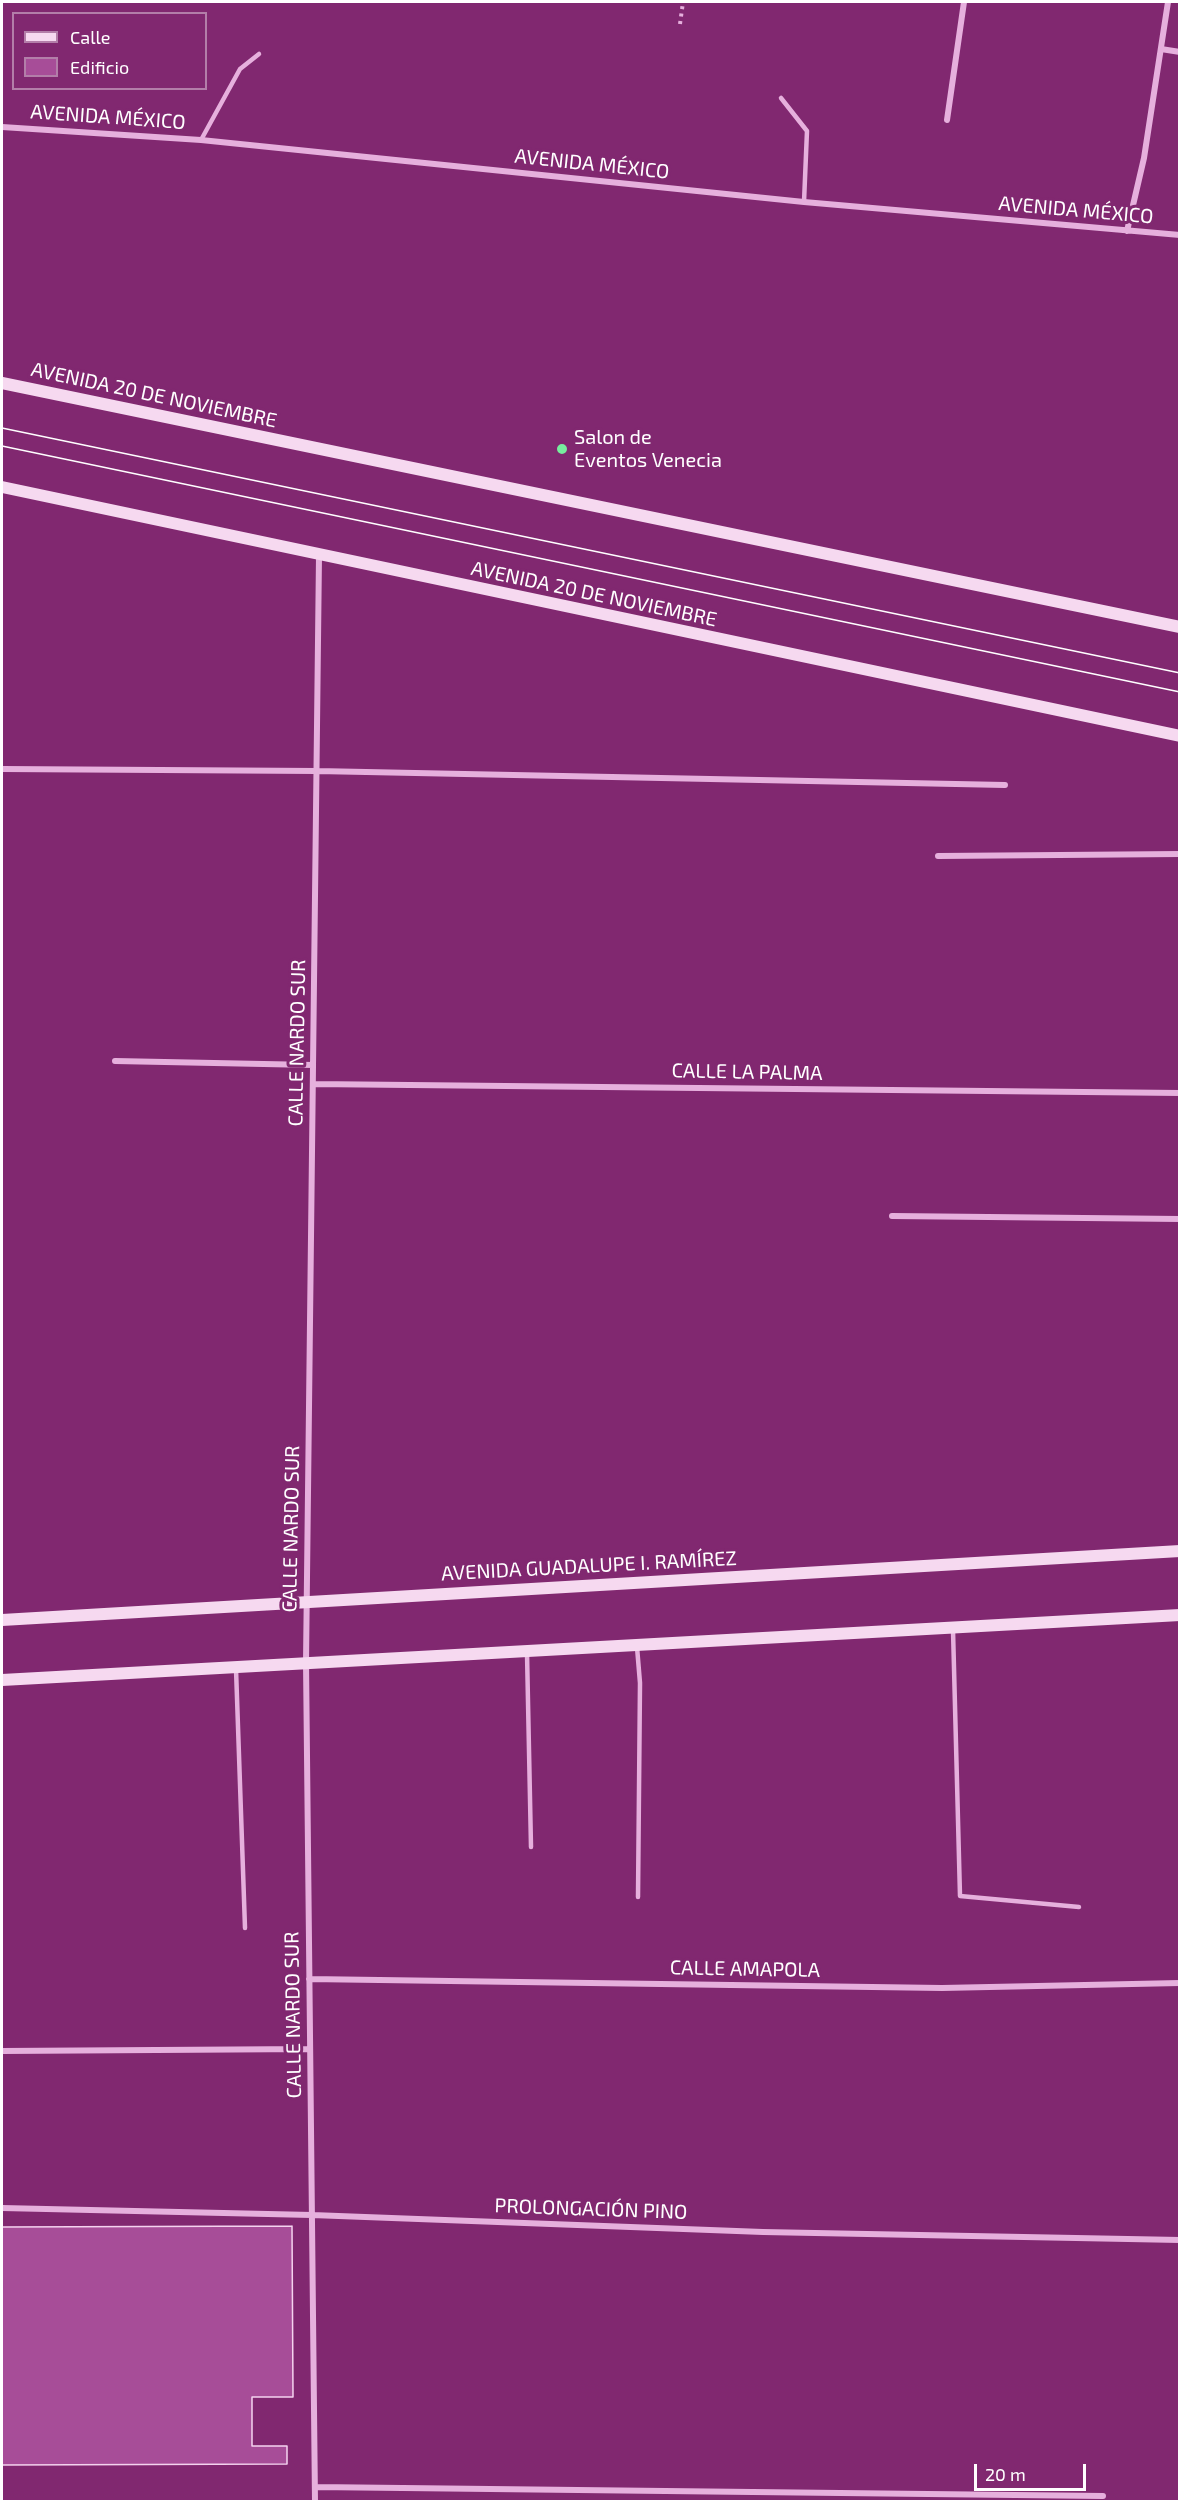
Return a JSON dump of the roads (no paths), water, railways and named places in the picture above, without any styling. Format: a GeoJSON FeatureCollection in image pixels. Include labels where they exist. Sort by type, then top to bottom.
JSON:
{"type":"FeatureCollection","features":[{"type":"Feature","properties":{"kind":"main road","name":"AVENIDA 20 DE NOVIEMBRE"},"geometry":{"type":"LineString","coordinates":[[2,383],[1179,627]]}},
{"type":"Feature","properties":{"kind":"main road","name":"AVENIDA 20 DE NOVIEMBRE"},"geometry":{"type":"LineString","coordinates":[[2,487],[319,556],[1179,736]]}},
{"type":"Feature","properties":{"kind":"main road","name":"AVENIDA GUADALUPE I. RAMÍREZ"},"geometry":{"type":"LineString","coordinates":[[2,1620],[1179,1551]]}},
{"type":"Feature","properties":{"kind":"main road"},"geometry":{"type":"LineString","coordinates":[[2,1680],[1179,1615]]}},
{"type":"Feature","properties":{"kind":"street"},"geometry":{"type":"LineString","coordinates":[[947,120],[964,2]]}},
{"type":"Feature","properties":{"kind":"street"},"geometry":{"type":"LineString","coordinates":[[1127,231],[1144,158],[1168,2]]}},
{"type":"Feature","properties":{"kind":"street"},"geometry":{"type":"LineString","coordinates":[[1161,49],[1179,52]]}},
{"type":"Feature","properties":{"kind":"street","name":"AVENIDA MÉXICO"},"geometry":{"type":"LineString","coordinates":[[2,127],[201,140],[804,202],[1179,236]]}},
{"type":"Feature","properties":{"kind":"street","name":"CALLE NARDO SUR"},"geometry":{"type":"LineString","coordinates":[[315,2502],[306,1662],[319,556]]}},
{"type":"Feature","properties":{"kind":"street"},"geometry":{"type":"LineString","coordinates":[[2,769],[317,771],[1005,785]]}},
{"type":"Feature","properties":{"kind":"street"},"geometry":{"type":"LineString","coordinates":[[938,856],[1179,854]]}},
{"type":"Feature","properties":{"kind":"street"},"geometry":{"type":"LineString","coordinates":[[115,1061],[313,1065]]}},
{"type":"Feature","properties":{"kind":"street","name":"CALLE LA PALMA"},"geometry":{"type":"LineString","coordinates":[[313,1084],[1179,1094]]}},
{"type":"Feature","properties":{"kind":"street"},"geometry":{"type":"LineString","coordinates":[[892,1216],[1179,1219]]}},
{"type":"Feature","properties":{"kind":"street","name":"CALLE AMAPOLA"},"geometry":{"type":"LineString","coordinates":[[309,1979],[942,1989],[1179,1983]]}},
{"type":"Feature","properties":{"kind":"street"},"geometry":{"type":"LineString","coordinates":[[2,2051],[310,2049]]}},
{"type":"Feature","properties":{"kind":"street","name":"PROLONGACIÓN PINO"},"geometry":{"type":"LineString","coordinates":[[2,2208],[312,2215],[763,2232],[1179,2240]]}},
{"type":"Feature","properties":{"kind":"street"},"geometry":{"type":"LineString","coordinates":[[315,2487],[1103,2496]]}},
{"type":"Feature","properties":{"kind":"lane"},"geometry":{"type":"LineString","coordinates":[[201,140],[240,69],[259,54]]}},
{"type":"Feature","properties":{"kind":"lane"},"geometry":{"type":"LineString","coordinates":[[781,98],[807,131],[804,202]]}},
{"type":"Feature","properties":{"kind":"lane"},"geometry":{"type":"LineString","coordinates":[[953,1627],[960,1896],[1079,1907]]}},
{"type":"Feature","properties":{"kind":"lane"},"geometry":{"type":"LineString","coordinates":[[637,1644],[639,1683],[638,1897]]}},
{"type":"Feature","properties":{"kind":"lane"},"geometry":{"type":"LineString","coordinates":[[527,1650],[531,1847]]}},
{"type":"Feature","properties":{"kind":"lane"},"geometry":{"type":"LineString","coordinates":[[236,1666],[244,1928]]}},
{"type":"Feature","properties":{"kind":"tram line"},"geometry":{"type":"LineString","coordinates":[[2,428],[1180,673]]}},
{"type":"Feature","properties":{"kind":"tram line"},"geometry":{"type":"LineString","coordinates":[[2,446],[1180,692]]}},
{"type":"Feature","properties":{"kind":"place","name":"Salon de Eventos Venecia"},"geometry":{"type":"Point","coordinates":[562,449]}}]}
